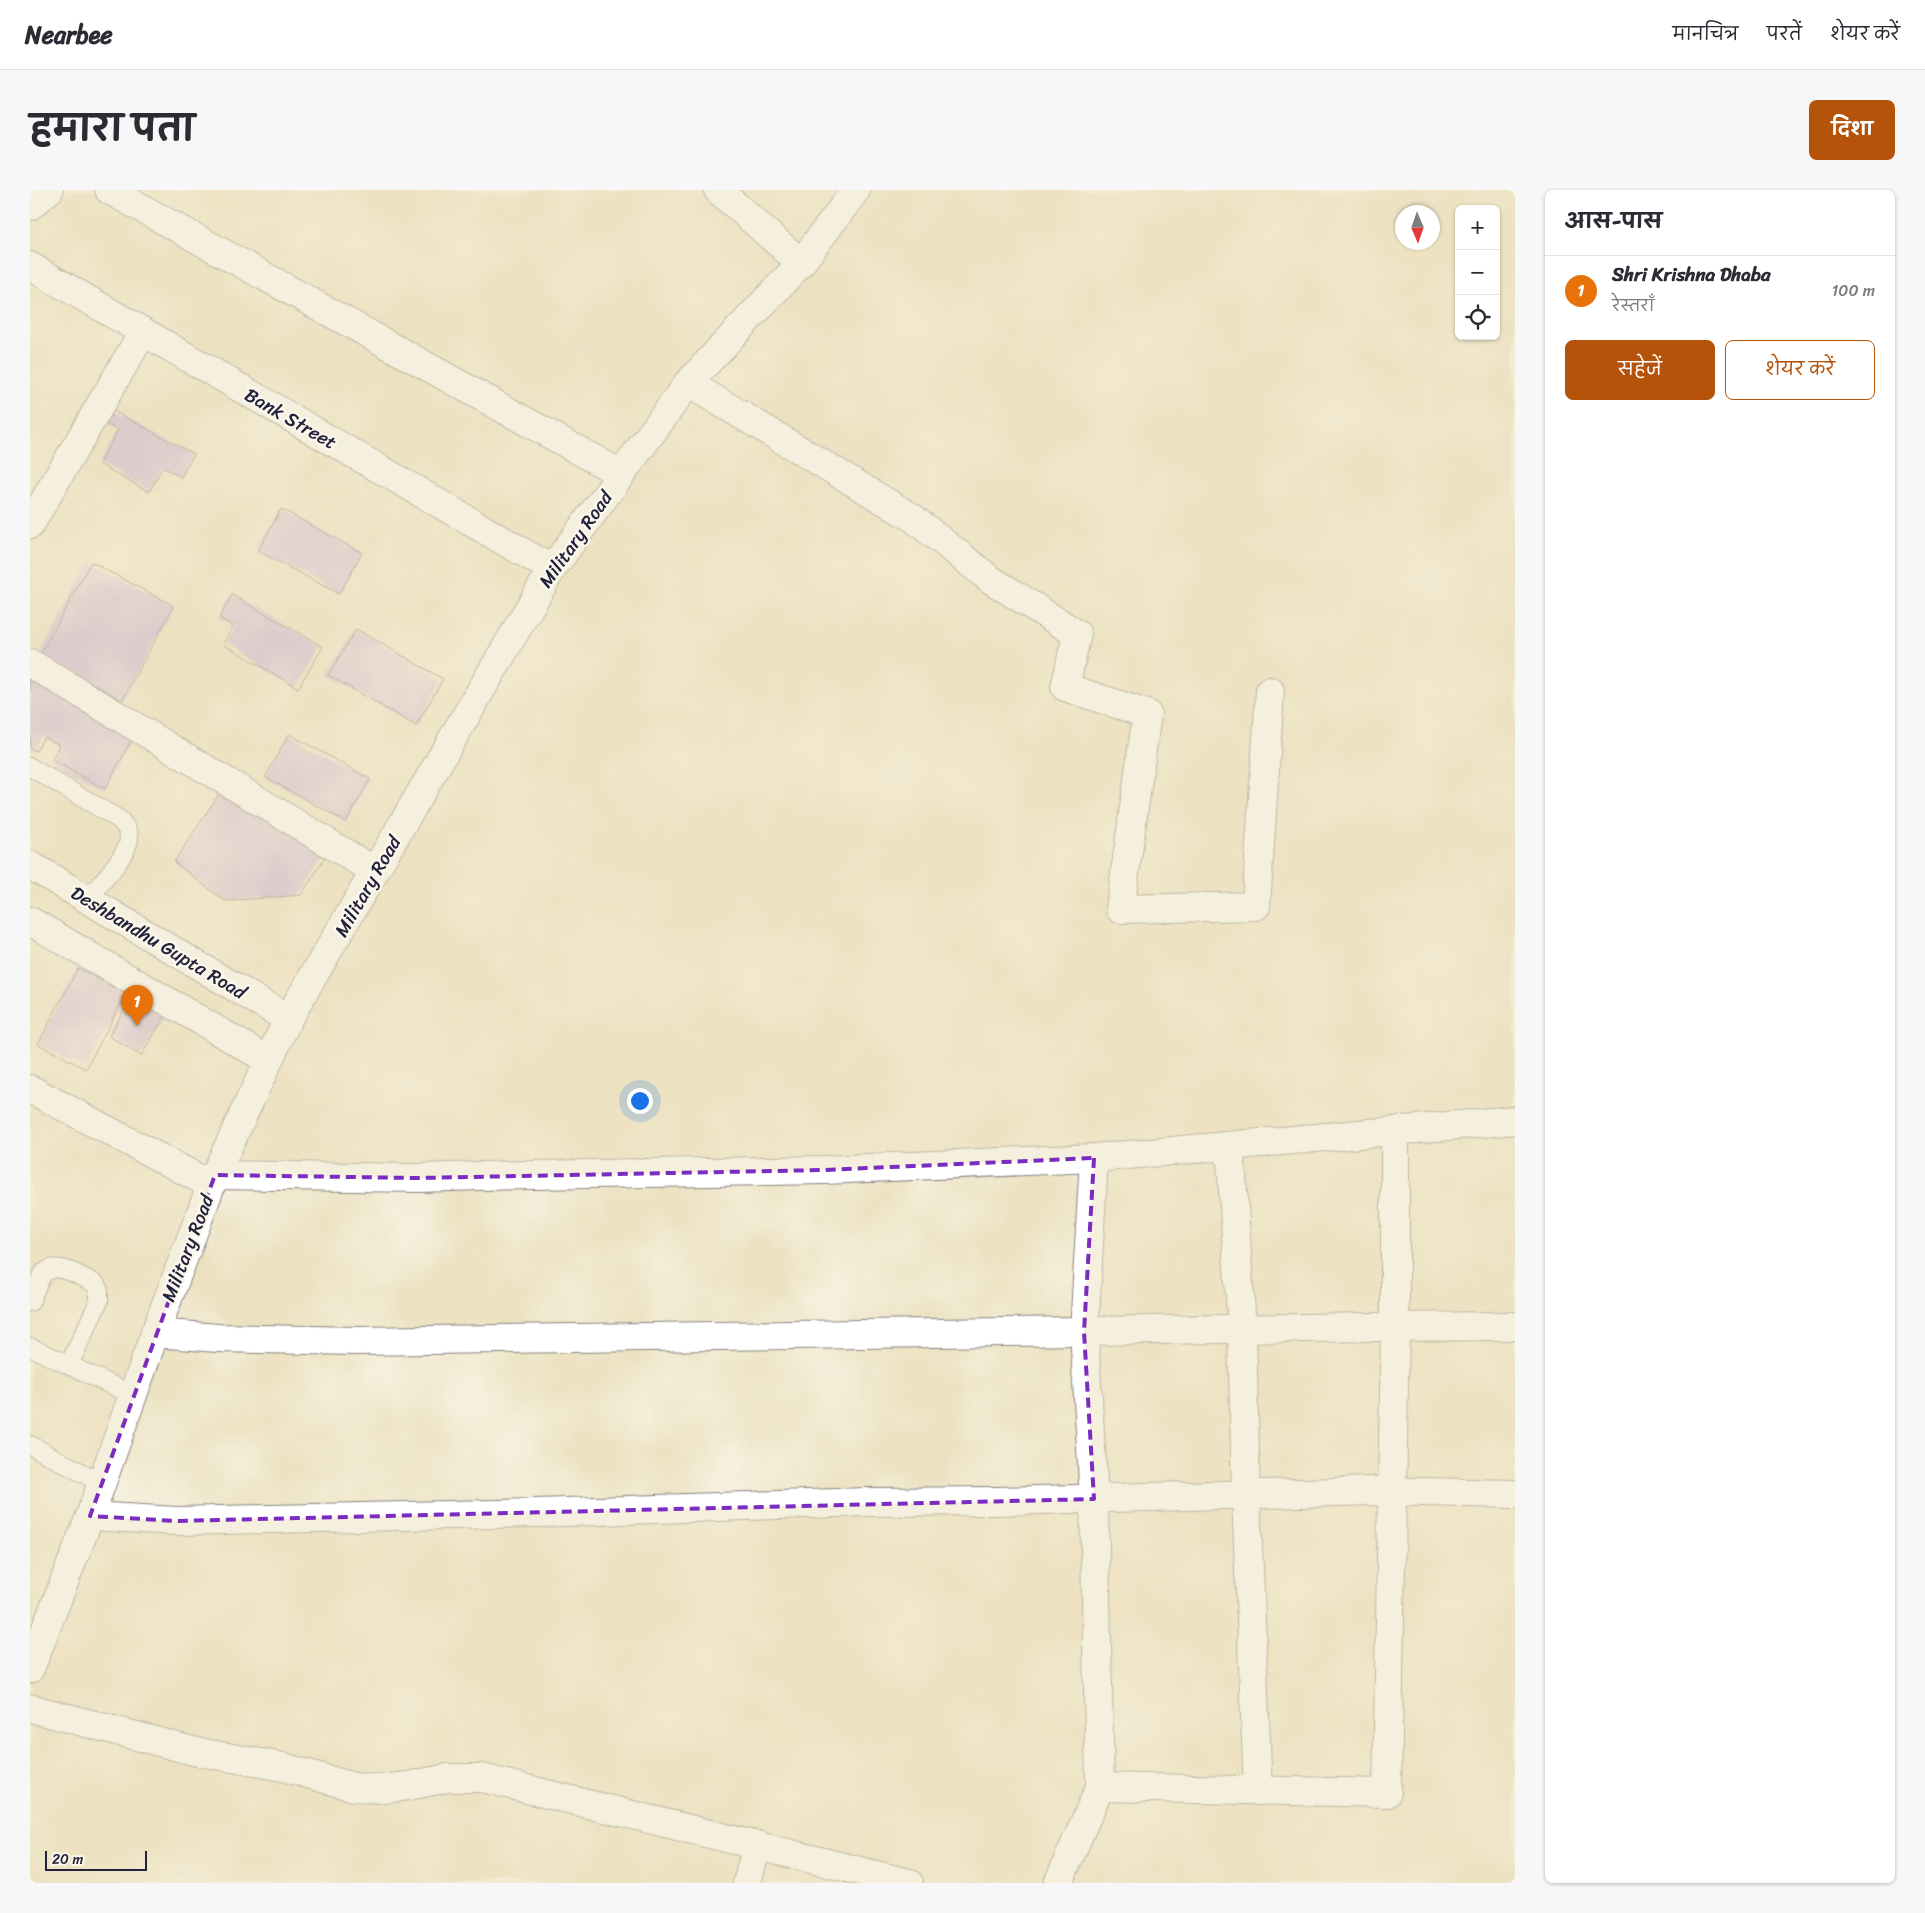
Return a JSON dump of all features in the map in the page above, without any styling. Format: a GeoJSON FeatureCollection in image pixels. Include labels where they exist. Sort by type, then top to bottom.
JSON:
{"type":"FeatureCollection","features":[{"type":"Feature","properties":{"kind":"street"},"geometry":{"type":"LineString","coordinates":[[30,206],[49,190]]}},
{"type":"Feature","properties":{"kind":"street"},"geometry":{"type":"LineString","coordinates":[[109,190],[621,474]]}},
{"type":"Feature","properties":{"kind":"street"},"geometry":{"type":"LineString","coordinates":[[718,190],[801,263]]}},
{"type":"Feature","properties":{"kind":"street","name":"Military Road"},"geometry":{"type":"LineString","coordinates":[[30,1669],[90,1516],[155,1333],[213,1180],[288,1019],[552,569],[688,383],[801,263],[856,190]]}},
{"type":"Feature","properties":{"kind":"street","name":"Bank Street"},"geometry":{"type":"LineString","coordinates":[[30,266],[552,569]]}},
{"type":"Feature","properties":{"kind":"street"},"geometry":{"type":"LineString","coordinates":[[30,524],[143,332]]}},
{"type":"Feature","properties":{"kind":"street"},"geometry":{"type":"LineString","coordinates":[[688,383],[913,518],[990,579],[1077,634],[1065,687],[1147,714],[1120,909],[1256,906],[1270,691]]}},
{"type":"Feature","properties":{"kind":"street"},"geometry":{"type":"LineString","coordinates":[[30,664],[375,871]]}},
{"type":"Feature","properties":{"kind":"street","name":"Deshbandhu Gupta Road"},"geometry":{"type":"LineString","coordinates":[[30,864],[288,1019]]}},
{"type":"Feature","properties":{"kind":"street"},"geometry":{"type":"LineString","coordinates":[[30,921],[268,1060]]}},
{"type":"Feature","properties":{"kind":"street"},"geometry":{"type":"LineString","coordinates":[[30,1089],[213,1180],[824,1170],[1094,1158],[1515,1120]]}},
{"type":"Feature","properties":{"kind":"street"},"geometry":{"type":"LineString","coordinates":[[1100,1787],[1387,1793],[1393,1492],[1395,1131]]}},
{"type":"Feature","properties":{"kind":"street"},"geometry":{"type":"LineString","coordinates":[[1230,1146],[1242,1329],[1246,1495],[1258,1791]]}},
{"type":"Feature","properties":{"kind":"street"},"geometry":{"type":"LineString","coordinates":[[1058,1883],[1100,1787],[1094,1499],[1084,1332],[1094,1158]]}},
{"type":"Feature","properties":{"kind":"street"},"geometry":{"type":"LineString","coordinates":[[155,1333],[218,1338],[357,1340],[1515,1326]]}},
{"type":"Feature","properties":{"kind":"street"},"geometry":{"type":"LineString","coordinates":[[90,1516],[177,1521],[594,1512],[867,1502],[1393,1492],[1515,1494]]}},
{"type":"Feature","properties":{"kind":"street"},"geometry":{"type":"LineString","coordinates":[[30,1708],[193,1751],[283,1767],[354,1787],[382,1789],[448,1778],[482,1778],[909,1883]]}},
{"type":"Feature","properties":{"kind":"street"},"geometry":{"type":"LineString","coordinates":[[748,1883],[757,1845]]}},
{"type":"Feature","properties":{"kind":"lane"},"geometry":{"type":"LineString","coordinates":[[30,767],[120,820],[127,829],[129,837],[124,853],[88,899]]}},
{"type":"Feature","properties":{"kind":"lane"},"geometry":{"type":"LineString","coordinates":[[30,1302],[43,1274],[51,1269],[59,1267],[96,1284],[99,1291],[99,1301],[69,1366]]}},
{"type":"Feature","properties":{"kind":"lane"},"geometry":{"type":"LineString","coordinates":[[30,1347],[133,1395]]}},
{"type":"Feature","properties":{"kind":"lane"},"geometry":{"type":"LineString","coordinates":[[30,1445],[101,1484]]}},
{"type":"Feature","properties":{"kind":"highlighted area"},"geometry":{"type":"Polygon","coordinates":[[[1094,1158],[1084,1332],[1094,1499],[177,1521],[90,1516],[215,1175],[418,1178],[824,1170],[1094,1158]]]}},
{"type":"Feature","properties":{"kind":"building"},"geometry":{"type":"Polygon","coordinates":[[[106,407],[194,454],[181,477],[163,467],[149,492],[99,464],[118,430],[99,420],[106,407]]]}},
{"type":"Feature","properties":{"kind":"building"},"geometry":{"type":"Polygon","coordinates":[[[281,509],[362,553],[339,594],[258,551],[281,509]]]}},
{"type":"Feature","properties":{"kind":"building"},"geometry":{"type":"Polygon","coordinates":[[[91,562],[174,606],[122,700],[40,655],[91,562]]]}},
{"type":"Feature","properties":{"kind":"building"},"geometry":{"type":"Polygon","coordinates":[[[232,595],[323,647],[298,688],[223,644],[233,626],[219,618],[232,595]]]}},
{"type":"Feature","properties":{"kind":"building"},"geometry":{"type":"Polygon","coordinates":[[[356,629],[443,679],[416,726],[328,675],[356,629]]]}},
{"type":"Feature","properties":{"kind":"building"},"geometry":{"type":"Polygon","coordinates":[[[30,672],[137,730],[105,789],[52,760],[60,745],[44,737],[36,751],[30,748],[30,672]]]}},
{"type":"Feature","properties":{"kind":"building"},"geometry":{"type":"Polygon","coordinates":[[[289,734],[370,779],[346,822],[265,777],[289,734]]]}},
{"type":"Feature","properties":{"kind":"building"},"geometry":{"type":"Polygon","coordinates":[[[225,785],[330,850],[301,895],[225,901],[174,862],[225,785]]]}},
{"type":"Feature","properties":{"kind":"building"},"geometry":{"type":"Polygon","coordinates":[[[78,968],[126,994],[86,1069],[38,1044],[78,968]]]}},
{"type":"Feature","properties":{"kind":"building"},"geometry":{"type":"Polygon","coordinates":[[[132,996],[165,1016],[141,1056],[109,1036],[132,996]]]}},
{"type":"Feature","properties":{"kind":"place","name":"Shri Krishna Dhaba"},"geometry":{"type":"Point","coordinates":[137,1026]}}]}
